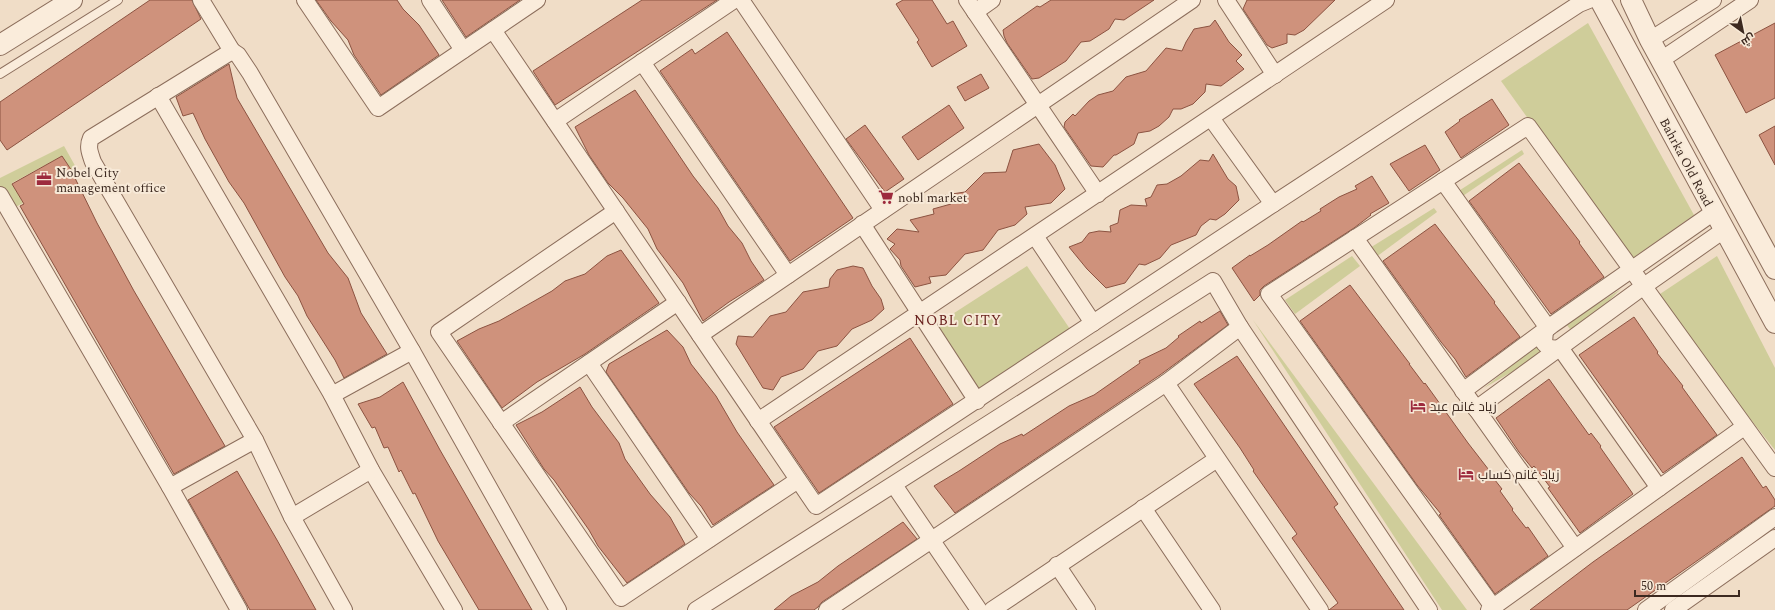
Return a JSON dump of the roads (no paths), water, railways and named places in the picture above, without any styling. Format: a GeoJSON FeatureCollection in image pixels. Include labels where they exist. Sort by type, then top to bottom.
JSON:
{"type":"FeatureCollection","features":[{"type":"Feature","properties":{"kind":"street"},"geometry":{"type":"LineString","coordinates":[[0,46],[72,0]]}},
{"type":"Feature","properties":{"kind":"street"},"geometry":{"type":"LineString","coordinates":[[201,0],[232,51],[238,55],[250,73],[412,350],[558,610]]}},
{"type":"Feature","properties":{"kind":"street"},"geometry":{"type":"LineString","coordinates":[[305,0],[378,108],[537,0]]}},
{"type":"Feature","properties":{"kind":"street"},"geometry":{"type":"LineString","coordinates":[[430,0],[463,50]]}},
{"type":"Feature","properties":{"kind":"street"},"geometry":{"type":"LineString","coordinates":[[555,121],[734,0]]}},
{"type":"Feature","properties":{"kind":"street"},"geometry":{"type":"LineString","coordinates":[[741,0],[884,210]]}},
{"type":"Feature","properties":{"kind":"street"},"geometry":{"type":"LineString","coordinates":[[992,0],[971,6],[1098,194]]}},
{"type":"Feature","properties":{"kind":"street"},"geometry":{"type":"LineString","coordinates":[[700,335],[1192,0]]}},
{"type":"Feature","properties":{"kind":"street"},"geometry":{"type":"LineString","coordinates":[[1226,0],[1275,75]]}},
{"type":"Feature","properties":{"kind":"street"},"geometry":{"type":"LineString","coordinates":[[758,421],[1386,0]]}},
{"type":"Feature","properties":{"kind":"street"},"geometry":{"type":"LineString","coordinates":[[493,30],[816,506],[977,401],[1272,204],[1578,4],[1589,0]]}},
{"type":"Feature","properties":{"kind":"street","name":"Bahrka Old Road"},"geometry":{"type":"LineString","coordinates":[[1600,0],[1775,324]]}},
{"type":"Feature","properties":{"kind":"street","name":"Bahrka Old Road"},"geometry":{"type":"LineString","coordinates":[[1631,0],[1650,40],[1775,269]]}},
{"type":"Feature","properties":{"kind":"street"},"geometry":{"type":"LineString","coordinates":[[1650,40],[1713,0]]}},
{"type":"Feature","properties":{"kind":"street"},"geometry":{"type":"LineString","coordinates":[[1661,60],[1750,0]]}},
{"type":"Feature","properties":{"kind":"street"},"geometry":{"type":"LineString","coordinates":[[232,51],[91,138],[88,145],[89,151],[93,162],[254,440],[292,517],[344,610]]}},
{"type":"Feature","properties":{"kind":"street"},"geometry":{"type":"LineString","coordinates":[[642,62],[788,275]]}},
{"type":"Feature","properties":{"kind":"street"},"geometry":{"type":"LineString","coordinates":[[158,96],[332,395],[371,470],[454,610]]}},
{"type":"Feature","properties":{"kind":"street"},"geometry":{"type":"LineString","coordinates":[[1211,118],[1272,204]]}},
{"type":"Feature","properties":{"kind":"street"},"geometry":{"type":"LineString","coordinates":[[1744,427],[1491,609],[1269,294],[1528,126],[1775,468]]}},
{"type":"Feature","properties":{"kind":"street"},"geometry":{"type":"LineString","coordinates":[[1443,181],[1548,328]]}},
{"type":"Feature","properties":{"kind":"street"},"geometry":{"type":"LineString","coordinates":[[0,194],[170,487],[239,610]]}},
{"type":"Feature","properties":{"kind":"street"},"geometry":{"type":"LineString","coordinates":[[616,211],[439,332],[621,598],[798,480]]}},
{"type":"Feature","properties":{"kind":"street"},"geometry":{"type":"LineString","coordinates":[[1463,391],[1548,328],[1714,212]]}},
{"type":"Feature","properties":{"kind":"street"},"geometry":{"type":"LineString","coordinates":[[862,224],[977,401]]}},
{"type":"Feature","properties":{"kind":"street"},"geometry":{"type":"LineString","coordinates":[[1476,410],[1644,286],[1724,230]]}},
{"type":"Feature","properties":{"kind":"street"},"geometry":{"type":"LineString","coordinates":[[1035,236],[1094,323]]}},
{"type":"Feature","properties":{"kind":"street"},"geometry":{"type":"LineString","coordinates":[[1355,238],[1575,548]]}},
{"type":"Feature","properties":{"kind":"street"},"geometry":{"type":"LineString","coordinates":[[696,610],[1213,281],[1240,327],[1429,610]]}},
{"type":"Feature","properties":{"kind":"street"},"geometry":{"type":"LineString","coordinates":[[501,423],[678,302]]}},
{"type":"Feature","properties":{"kind":"street"},"geometry":{"type":"LineString","coordinates":[[1548,328],[1559,326],[1565,330],[1566,337],[1563,347]]}},
{"type":"Feature","properties":{"kind":"street"},"geometry":{"type":"LineString","coordinates":[[827,610],[1166,383],[1240,327]]}},
{"type":"Feature","properties":{"kind":"street"},"geometry":{"type":"LineString","coordinates":[[1563,347],[1659,488]]}},
{"type":"Feature","properties":{"kind":"street"},"geometry":{"type":"LineString","coordinates":[[332,395],[412,350]]}},
{"type":"Feature","properties":{"kind":"street"},"geometry":{"type":"LineString","coordinates":[[589,363],[709,539]]}},
{"type":"Feature","properties":{"kind":"street"},"geometry":{"type":"LineString","coordinates":[[1166,383],[1320,610]]}},
{"type":"Feature","properties":{"kind":"street"},"geometry":{"type":"LineString","coordinates":[[170,487],[254,440]]}},
{"type":"Feature","properties":{"kind":"street"},"geometry":{"type":"LineString","coordinates":[[992,610],[1217,459]]}},
{"type":"Feature","properties":{"kind":"street"},"geometry":{"type":"LineString","coordinates":[[292,517],[371,470]]}},
{"type":"Feature","properties":{"kind":"street"},"geometry":{"type":"LineString","coordinates":[[894,485],[979,610]]}},
{"type":"Feature","properties":{"kind":"street"},"geometry":{"type":"LineString","coordinates":[[1143,508],[1212,610]]}},
{"type":"Feature","properties":{"kind":"street"},"geometry":{"type":"LineString","coordinates":[[1646,610],[1775,517]]}},
{"type":"Feature","properties":{"kind":"street"},"geometry":{"type":"LineString","coordinates":[[1673,610],[1775,538]]}},
{"type":"Feature","properties":{"kind":"street"},"geometry":{"type":"LineString","coordinates":[[1057,565],[1087,610]]}},
{"type":"Feature","properties":{"kind":"lane"},"geometry":{"type":"LineString","coordinates":[[0,74],[118,0]]}},
{"type":"Feature","properties":{"kind":"place","name":"Nobel City management office"},"geometry":{"type":"Point","coordinates":[44,179]}},
{"type":"Feature","properties":{"kind":"place","name":"nobl market"},"geometry":{"type":"Point","coordinates":[886,197]}},
{"type":"Feature","properties":{"kind":"place","name":"زياد غانم عبد"},"geometry":{"type":"Point","coordinates":[1418,406]}},
{"type":"Feature","properties":{"kind":"place","name":"زياد غانم كساب"},"geometry":{"type":"Point","coordinates":[1466,474]}},
{"type":"Feature","properties":{"kind":"district","name":"NOBL CITY"},"geometry":{"type":"Point","coordinates":[958,320]}}]}
